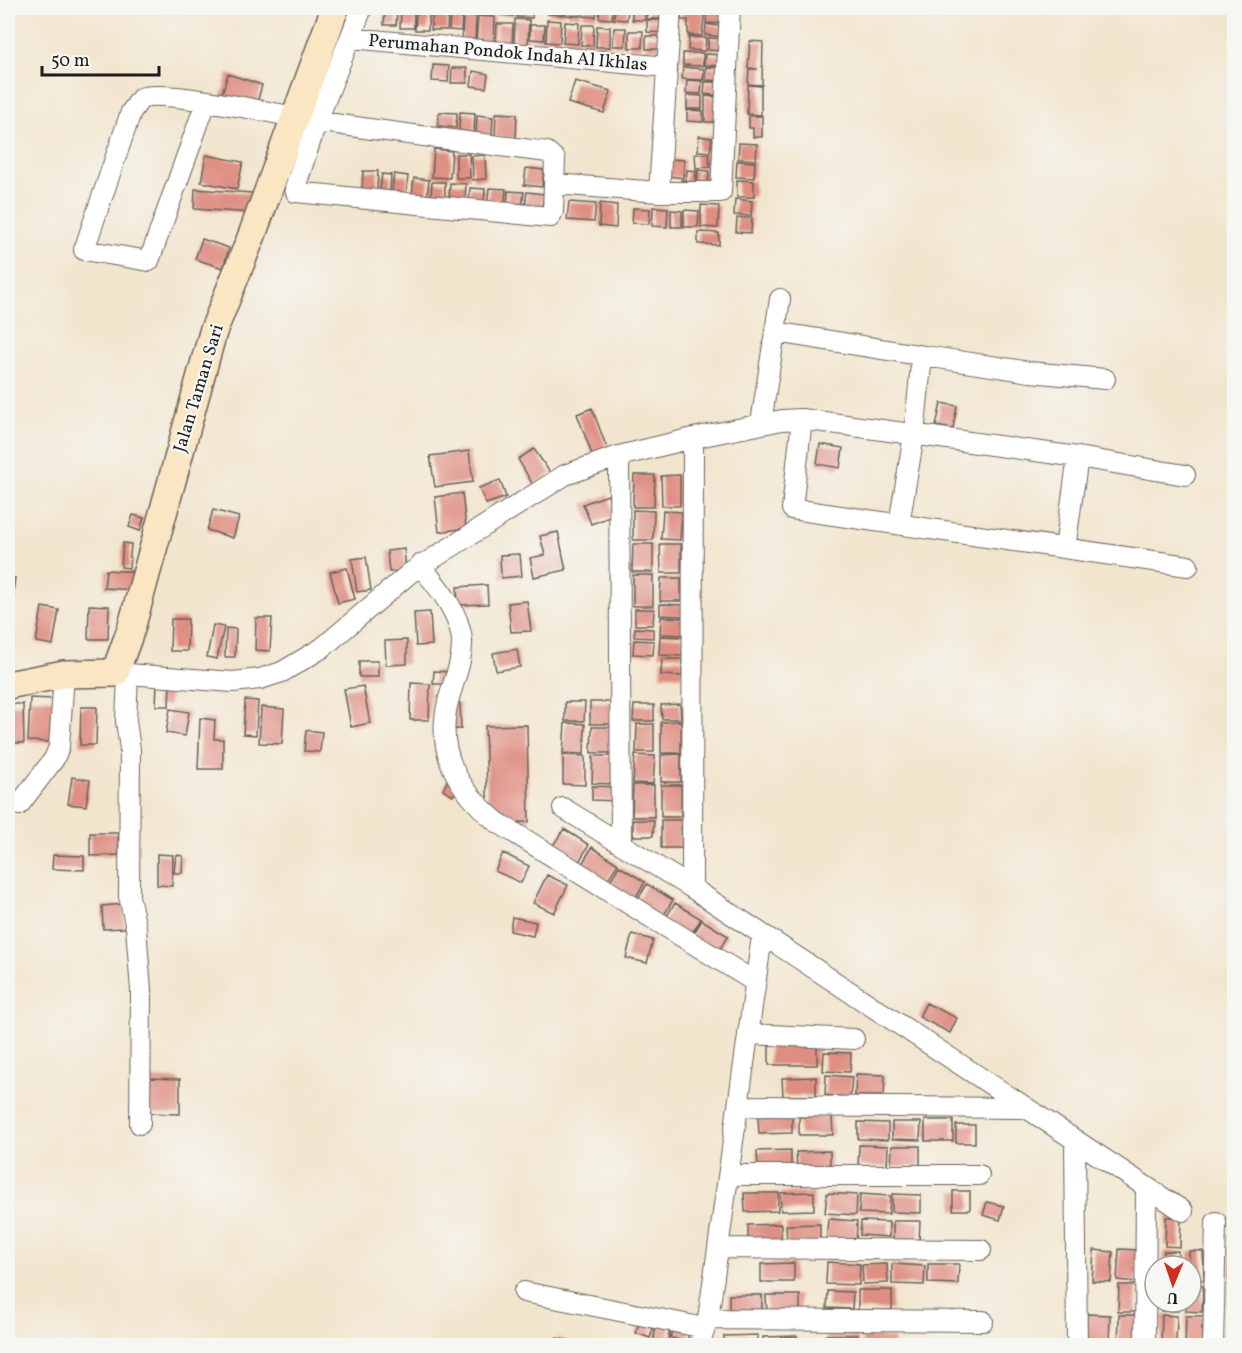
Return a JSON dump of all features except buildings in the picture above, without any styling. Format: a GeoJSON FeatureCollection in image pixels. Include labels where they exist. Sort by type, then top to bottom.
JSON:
{"type":"FeatureCollection","features":[{"type":"Feature","properties":{"kind":"street","name":"Jalan Taman Sari"},"geometry":{"type":"LineString","coordinates":[[122,674],[131,629],[213,332],[252,235],[306,119],[335,8]]}},
{"type":"Feature","properties":{"kind":"street"},"geometry":{"type":"LineString","coordinates":[[351,38],[362,8]]}},
{"type":"Feature","properties":{"kind":"street"},"geometry":{"type":"LineString","coordinates":[[668,67],[671,8]]}},
{"type":"Feature","properties":{"kind":"street"},"geometry":{"type":"LineString","coordinates":[[555,184],[719,194],[723,189],[730,8]]}},
{"type":"Feature","properties":{"kind":"street","name":"Perumahan Pondok Indah Al Ikhlas"},"geometry":{"type":"LineString","coordinates":[[306,119],[547,152],[555,159],[553,211],[547,217],[299,194],[295,188],[306,119],[351,38],[668,67],[659,192]]}},
{"type":"Feature","properties":{"kind":"street"},"geometry":{"type":"LineString","coordinates":[[206,102],[149,261],[84,250],[135,104],[141,98],[157,94],[206,102],[306,119]]}},
{"type":"Feature","properties":{"kind":"street"},"geometry":{"type":"LineString","coordinates":[[761,423],[780,299]]}},
{"type":"Feature","properties":{"kind":"street"},"geometry":{"type":"LineString","coordinates":[[775,332],[1030,372],[1105,378]]}},
{"type":"Feature","properties":{"kind":"street"},"geometry":{"type":"LineString","coordinates":[[899,524],[914,435],[921,365],[925,356]]}},
{"type":"Feature","properties":{"kind":"street"},"geometry":{"type":"LineString","coordinates":[[802,419],[792,509],[1188,566]]}},
{"type":"Feature","properties":{"kind":"street"},"geometry":{"type":"LineString","coordinates":[[8,684],[64,674],[122,674],[233,682],[260,679],[282,672],[322,648],[393,585],[420,565],[565,475],[619,456],[761,423],[802,419],[1078,457],[1185,476]]}},
{"type":"Feature","properties":{"kind":"street"},"geometry":{"type":"LineString","coordinates":[[692,888],[693,438]]}},
{"type":"Feature","properties":{"kind":"street"},"geometry":{"type":"LineString","coordinates":[[619,456],[621,844]]}},
{"type":"Feature","properties":{"kind":"street"},"geometry":{"type":"LineString","coordinates":[[1065,548],[1078,457]]}},
{"type":"Feature","properties":{"kind":"street"},"geometry":{"type":"LineString","coordinates":[[420,565],[455,615],[460,630],[461,651],[448,700],[446,734],[448,758],[466,794],[497,822],[755,982]]}},
{"type":"Feature","properties":{"kind":"street"},"geometry":{"type":"LineString","coordinates":[[19,805],[54,759],[59,747],[64,674]]}},
{"type":"Feature","properties":{"kind":"street"},"geometry":{"type":"LineString","coordinates":[[122,674],[130,749],[129,896],[139,954],[140,1124]]}},
{"type":"Feature","properties":{"kind":"street"},"geometry":{"type":"LineString","coordinates":[[563,808],[692,888],[1183,1211]]}},
{"type":"Feature","properties":{"kind":"street"},"geometry":{"type":"LineString","coordinates":[[704,1331],[719,1248],[762,936]]}},
{"type":"Feature","properties":{"kind":"street"},"geometry":{"type":"LineString","coordinates":[[748,1034],[854,1039]]}},
{"type":"Feature","properties":{"kind":"street"},"geometry":{"type":"LineString","coordinates":[[738,1106],[1025,1108]]}},
{"type":"Feature","properties":{"kind":"street"},"geometry":{"type":"LineString","coordinates":[[1075,1141],[1077,1346]]}},
{"type":"Feature","properties":{"kind":"street"},"geometry":{"type":"LineString","coordinates":[[729,1176],[979,1175]]}},
{"type":"Feature","properties":{"kind":"street"},"geometry":{"type":"LineString","coordinates":[[1145,1346],[1146,1187]]}},
{"type":"Feature","properties":{"kind":"street"},"geometry":{"type":"LineString","coordinates":[[1213,1346],[1216,1222]]}},
{"type":"Feature","properties":{"kind":"street"},"geometry":{"type":"LineString","coordinates":[[719,1248],[981,1250]]}},
{"type":"Feature","properties":{"kind":"street"},"geometry":{"type":"LineString","coordinates":[[524,1292],[704,1331],[983,1321]]}}]}
